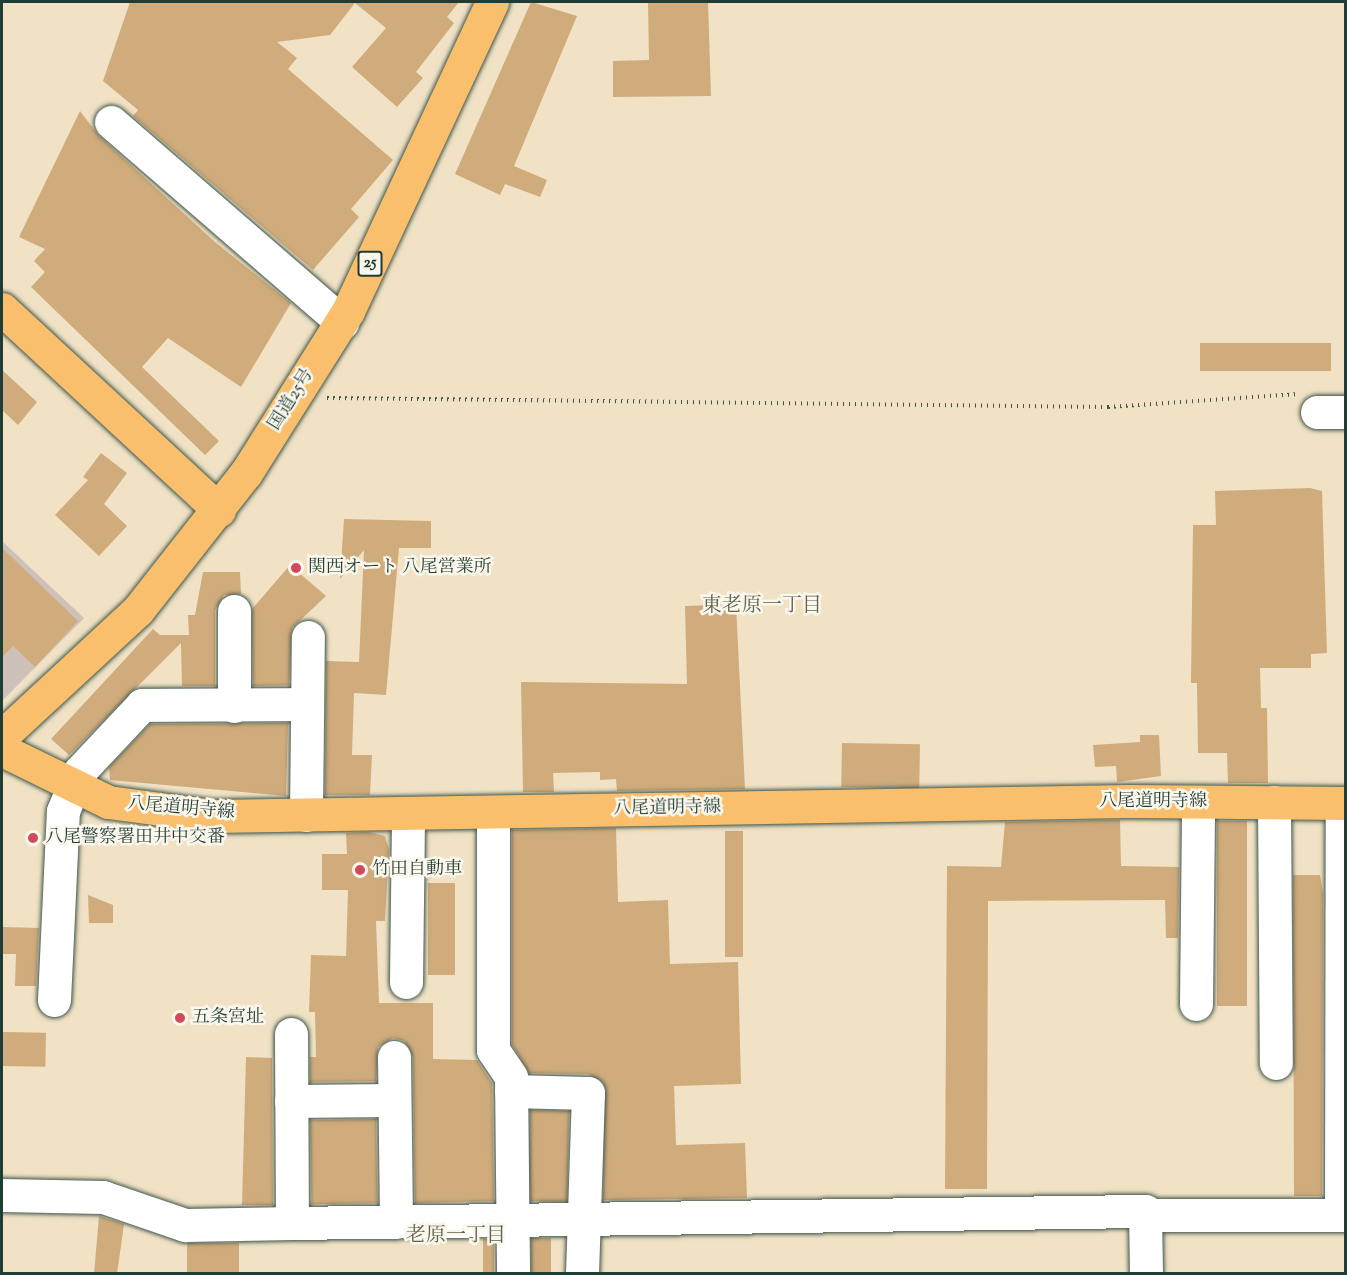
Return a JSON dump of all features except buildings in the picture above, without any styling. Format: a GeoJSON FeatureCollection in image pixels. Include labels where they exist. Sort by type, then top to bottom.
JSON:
{"type":"FeatureCollection","features":[{"type":"Feature","properties":{"kind":"main road","name":"国道25号"},"geometry":{"type":"LineString","coordinates":[[2,736],[138,610],[219,510],[342,322],[492,2]]}},
{"type":"Feature","properties":{"kind":"main road"},"geometry":{"type":"LineString","coordinates":[[2,309],[219,510]]}},
{"type":"Feature","properties":{"kind":"main road","name":"八尾道明寺線"},"geometry":{"type":"LineString","coordinates":[[2,750],[70,787],[154,810],[306,815],[1198,802],[1344,803]]}},
{"type":"Feature","properties":{"kind":"street"},"geometry":{"type":"LineString","coordinates":[[111,122],[342,322]]}},
{"type":"Feature","properties":{"kind":"street"},"geometry":{"type":"LineString","coordinates":[[234,611],[234,706]]}},
{"type":"Feature","properties":{"kind":"street"},"geometry":{"type":"LineString","coordinates":[[306,815],[308,637]]}},
{"type":"Feature","properties":{"kind":"street"},"geometry":{"type":"LineString","coordinates":[[54,1000],[63,811],[70,787],[142,705],[307,704]]}},
{"type":"Feature","properties":{"kind":"street"},"geometry":{"type":"LineString","coordinates":[[1196,1004],[1198,802]]}},
{"type":"Feature","properties":{"kind":"street"},"geometry":{"type":"LineString","coordinates":[[1274,802],[1276,1063]]}},
{"type":"Feature","properties":{"kind":"street"},"geometry":{"type":"LineString","coordinates":[[1145,1215],[1343,1215],[1344,803]]}},
{"type":"Feature","properties":{"kind":"street"},"geometry":{"type":"LineString","coordinates":[[493,812],[494,1050],[511,1077],[513,1274]]}},
{"type":"Feature","properties":{"kind":"street"},"geometry":{"type":"LineString","coordinates":[[406,982],[408,814]]}},
{"type":"Feature","properties":{"kind":"street"},"geometry":{"type":"LineString","coordinates":[[291,1034],[292,1223]]}},
{"type":"Feature","properties":{"kind":"street"},"geometry":{"type":"LineString","coordinates":[[394,1057],[396,1222]]}},
{"type":"Feature","properties":{"kind":"street"},"geometry":{"type":"LineString","coordinates":[[511,1092],[588,1093],[582,1274]]}},
{"type":"Feature","properties":{"kind":"street"},"geometry":{"type":"LineString","coordinates":[[291,1101],[394,1100]]}},
{"type":"Feature","properties":{"kind":"street"},"geometry":{"type":"LineString","coordinates":[[2,1195],[103,1197],[185,1225],[1145,1210],[1146,1274]]}},
{"type":"Feature","properties":{"kind":"path"},"geometry":{"type":"LineString","coordinates":[[320,398],[1108,407],[1309,393],[1331,412]]}},
{"type":"Feature","properties":{"kind":"shaded area"},"geometry":{"type":"Polygon","coordinates":[[[2,541],[84,618],[2,701],[2,541]]]}},
{"type":"Feature","properties":{"kind":"place","name":"関西オート 八尾営業所"},"geometry":{"type":"Point","coordinates":[296,568]}},
{"type":"Feature","properties":{"kind":"place","name":"八尾警察署田井中交番"},"geometry":{"type":"Point","coordinates":[33,838]}},
{"type":"Feature","properties":{"kind":"place","name":"竹田自動車"},"geometry":{"type":"Point","coordinates":[360,870]}},
{"type":"Feature","properties":{"kind":"place","name":"五条宮址"},"geometry":{"type":"Point","coordinates":[180,1018]}},
{"type":"Feature","properties":{"kind":"district","name":"東老原一丁目"},"geometry":{"type":"Point","coordinates":[762,606]}},
{"type":"Feature","properties":{"kind":"district","name":"老原一丁目"},"geometry":{"type":"Point","coordinates":[456,1236]}}]}
